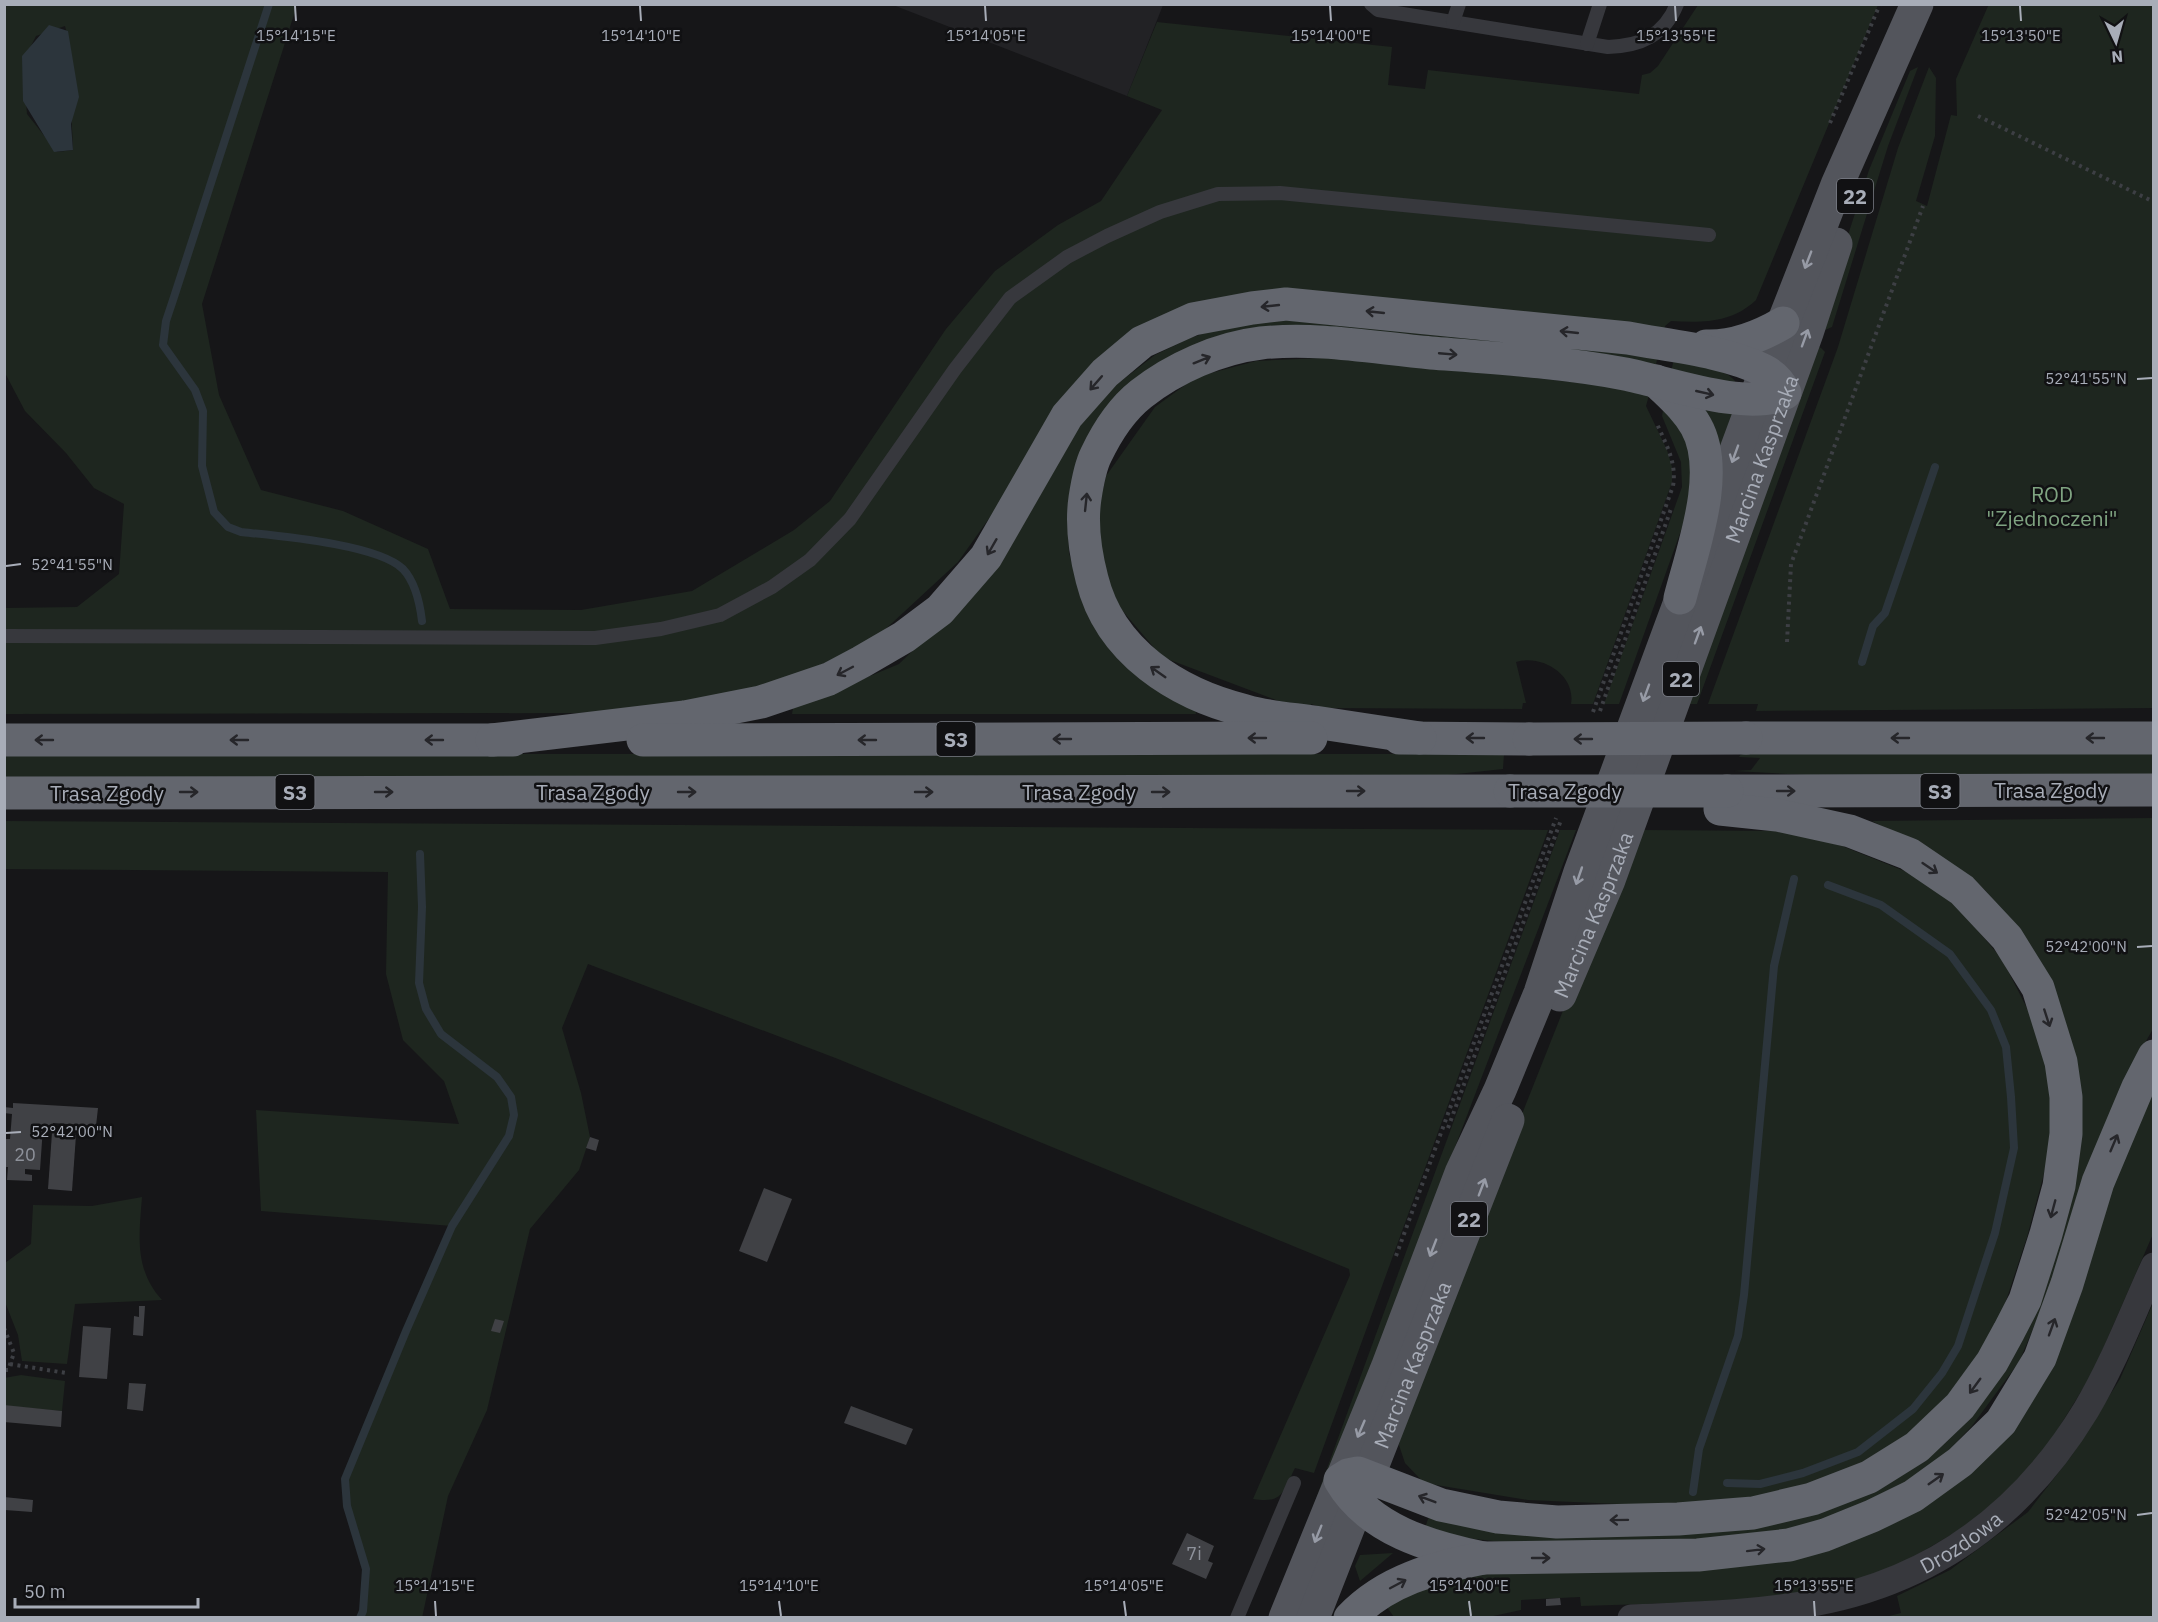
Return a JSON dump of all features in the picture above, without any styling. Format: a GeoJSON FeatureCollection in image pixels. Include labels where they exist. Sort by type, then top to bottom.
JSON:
{"type":"FeatureCollection","features":[{"type":"Feature","properties":{"kind":"highway"},"geometry":{"type":"LineString","coordinates":[[492,740],[685,717],[761,702],[829,679],[904,637],[940,610],[986,557],[1067,416],[1105,373],[1142,342],[1193,319],[1286,304],[1628,338],[1671,345],[1744,362],[1769,387]]}},
{"type":"Feature","properties":{"kind":"highway"},"geometry":{"type":"LineString","coordinates":[[1671,345],[1721,346],[1744,341],[1783,323]]}},
{"type":"Feature","properties":{"kind":"highway"},"geometry":{"type":"LineString","coordinates":[[1420,738],[1248,712],[1209,700],[1174,683],[1142,661],[1124,643],[1109,621],[1096,595],[1083,537],[1085,499],[1094,457],[1115,424],[1138,396],[1200,359],[1261,343],[1317,341],[1573,366],[1656,381],[1714,395],[1769,387]]}},
{"type":"Feature","properties":{"kind":"highway"},"geometry":{"type":"LineString","coordinates":[[1656,381],[1687,412],[1697,428],[1703,445],[1706,467],[1702,511],[1680,598]]}},
{"type":"Feature","properties":{"kind":"highway","name":"S3"},"geometry":{"type":"LineString","coordinates":[[4,740],[2154,738]]}},
{"type":"Feature","properties":{"kind":"highway","name":"Trasa Zgody"},"geometry":{"type":"LineString","coordinates":[[4,793],[1510,791],[1567,800],[1724,800],[2154,790]]}},
{"type":"Feature","properties":{"kind":"highway"},"geometry":{"type":"LineString","coordinates":[[1356,1486],[1498,1517],[1557,1522],[1678,1519],[1754,1513],[1812,1499],[1860,1480],[1917,1447],[1960,1406],[1992,1362],[2009,1331],[2025,1300],[2046,1234],[2059,1186],[2066,1134],[2066,1097],[2061,1062],[2037,988],[2007,938],[1962,890],[1909,854],[1850,831],[1777,815],[1724,800]]}},
{"type":"Feature","properties":{"kind":"highway"},"geometry":{"type":"LineString","coordinates":[[1350,1617],[1379,1594],[1409,1578],[1450,1565],[1483,1558],[1698,1555],[1789,1545],[1825,1535],[1913,1496],[1960,1462],[2001,1422],[2040,1358],[2067,1284],[2098,1182],[2138,1087],[2154,1056]]}},
{"type":"Feature","properties":{"kind":"highway"},"geometry":{"type":"LineString","coordinates":[[1356,1486],[1383,1524],[1410,1537],[1447,1550],[1483,1558]]}},
{"type":"Feature","properties":{"kind":"main road","name":"Marcina Kasprzaka"},"geometry":{"type":"LineString","coordinates":[[1285,1617],[1356,1486],[1609,880],[1769,387],[1783,323],[1837,186],[1917,4]]}},
{"type":"Feature","properties":{"kind":"main road","name":"Marcina Kasprzaka"},"geometry":{"type":"LineString","coordinates":[[1313,1617],[1356,1486],[1387,1368],[1461,1173],[1500,1090],[1540,993],[1580,872],[1680,598],[1769,387],[1807,333],[1840,231],[1937,4]]}},
{"type":"Feature","properties":{"kind":"street","name":"Drozdowa"},"geometry":{"type":"LineString","coordinates":[[1631,1617],[1755,1611],[1812,1603],[1860,1592],[1904,1576],[1942,1557],[1980,1532],[2014,1503],[2044,1471],[2067,1440],[2104,1375],[2154,1266]]}},
{"type":"Feature","properties":{"kind":"lane"},"geometry":{"type":"LineString","coordinates":[[1453,22],[1459,4]]}},
{"type":"Feature","properties":{"kind":"lane"},"geometry":{"type":"LineString","coordinates":[[1587,44],[1600,4]]}},
{"type":"Feature","properties":{"kind":"lane"},"geometry":{"type":"LineString","coordinates":[[1377,6],[1453,22],[1587,44],[1628,46],[1642,42],[1665,24],[1677,4]]}},
{"type":"Feature","properties":{"kind":"lane"},"geometry":{"type":"LineString","coordinates":[[4,636],[595,638],[661,629],[720,615],[772,587],[810,560],[850,519],[955,369],[1010,298],[1067,257],[1107,236],[1160,212],[1218,194],[1280,193],[1709,235]]}},
{"type":"Feature","properties":{"kind":"lane"},"geometry":{"type":"LineString","coordinates":[[1237,1617],[1294,1483]]}},
{"type":"Feature","properties":{"kind":"path"},"geometry":{"type":"LineString","coordinates":[[1978,116],[2154,202]]}},
{"type":"Feature","properties":{"kind":"path"},"geometry":{"type":"LineString","coordinates":[[1787,642],[1791,564],[1923,206]]}},
{"type":"Feature","properties":{"kind":"path"},"geometry":{"type":"LineString","coordinates":[[1590,721],[1673,486],[1674,474],[1670,454],[1650,408],[1656,381]]}},
{"type":"Feature","properties":{"kind":"path"},"geometry":{"type":"LineString","coordinates":[[1395,1260],[1567,800]]}},
{"type":"Feature","properties":{"kind":"path"},"geometry":{"type":"LineString","coordinates":[[4,1328],[14,1353],[8,1370],[4,1370]]}},
{"type":"Feature","properties":{"kind":"path"},"geometry":{"type":"LineString","coordinates":[[10,1364],[66,1373]]}},
{"type":"Feature","properties":{"kind":"shaded area"},"geometry":{"type":"Polygon","coordinates":[[[893,5],[1163,5],[1127,96],[893,5]]]}},
{"type":"Feature","properties":{"kind":"shaded area"},"geometry":{"type":"Polygon","coordinates":[[[49,25],[68,31],[79,97],[71,124],[73,150],[54,152],[23,101],[22,56],[49,25]]]}},
{"type":"Feature","properties":{"kind":"green space","name":"ROD \"Zjednoczeni\""},"geometry":{"type":"Polygon","coordinates":[[[1989,4],[2153,5],[2153,708],[1756,711],[1758,704],[1708,704],[1838,347],[1898,148],[1929,67],[1936,78],[1935,136],[1916,201],[1927,206],[1951,115],[1957,116],[1956,79],[1989,4]]]}},
{"type":"Feature","properties":{"kind":"green space"},"geometry":{"type":"Polygon","coordinates":[[[4,5],[297,5],[202,304],[219,395],[261,490],[343,511],[428,549],[450,609],[581,610],[692,591],[794,530],[830,501],[946,329],[995,271],[1058,225],[1101,201],[1162,110],[1127,96],[1157,22],[1392,47],[1388,85],[1425,89],[1428,70],[1639,94],[1642,75],[1650,73],[1658,66],[1698,5],[1878,5],[1756,300],[1747,308],[1716,320],[1671,321],[1665,326],[1663,334],[1254,293],[1140,331],[1022,472],[958,562],[878,636],[795,678],[698,703],[580,713],[5,714],[5,608],[77,607],[119,574],[124,504],[94,488],[66,453],[25,411],[5,373],[4,5]],[[65,26],[36,36],[23,62],[27,114],[57,152],[73,150],[68,37],[65,26]]]}},
{"type":"Feature","properties":{"kind":"green space"},"geometry":{"type":"Polygon","coordinates":[[[1918,67],[1888,146],[1832,327],[1825,330],[1818,328],[1869,170],[1910,71],[1918,67]]]}},
{"type":"Feature","properties":{"kind":"green space"},"geometry":{"type":"Polygon","coordinates":[[[1275,319],[1658,355],[1655,369],[1187,351],[1068,511],[1069,553],[1081,595],[1195,708],[1196,714],[792,714],[793,708],[899,664],[1000,565],[1079,427],[1112,388],[1155,355],[1190,338],[1229,325],[1275,319]]]}},
{"type":"Feature","properties":{"kind":"green space"},"geometry":{"type":"Polygon","coordinates":[[[1814,344],[1825,352],[1697,704],[1680,704],[1814,344]]]}},
{"type":"Feature","properties":{"kind":"green space"},"geometry":{"type":"Polygon","coordinates":[[[1344,357],[1636,389],[1649,395],[1646,406],[1667,450],[1672,467],[1672,482],[1593,704],[1571,704],[1571,694],[1563,676],[1546,664],[1526,660],[1516,662],[1526,703],[1523,703],[1522,709],[1324,708],[1311,704],[1311,706],[1284,703],[1162,657],[1109,595],[1094,530],[1106,476],[1155,407],[1196,377],[1256,361],[1344,357]]]}},
{"type":"Feature","properties":{"kind":"green space"},"geometry":{"type":"Polygon","coordinates":[[[1674,358],[1716,369],[1735,381],[1733,385],[1671,373],[1674,358]]]}},
{"type":"Feature","properties":{"kind":"green space"},"geometry":{"type":"Polygon","coordinates":[[[1664,404],[1691,442],[1694,494],[1619,704],[1604,704],[1682,487],[1681,462],[1662,416],[1664,404]]]}},
{"type":"Feature","properties":{"kind":"green space"},"geometry":{"type":"Polygon","coordinates":[[[1702,406],[1741,409],[1722,456],[1702,406]]]}},
{"type":"Feature","properties":{"kind":"green space"},"geometry":{"type":"Polygon","coordinates":[[[2154,752],[2153,774],[1806,775],[1734,771],[1751,770],[1760,758],[1739,757],[1741,754],[2154,752]]]}},
{"type":"Feature","properties":{"kind":"green space"},"geometry":{"type":"Polygon","coordinates":[[[4,754],[1504,754],[1503,769],[1448,775],[5,779],[4,754]]]}},
{"type":"Feature","properties":{"kind":"green space"},"geometry":{"type":"Polygon","coordinates":[[[2153,818],[2153,1029],[2124,1079],[2046,1298],[2019,1362],[1972,1426],[1930,1470],[1862,1508],[1774,1535],[1682,1544],[1529,1545],[1466,1538],[1425,1528],[1429,1516],[1770,1521],[1967,1419],[2077,1157],[2028,947],[1985,890],[1938,855],[1872,821],[2153,818]]]}},
{"type":"Feature","properties":{"kind":"green space"},"geometry":{"type":"Polygon","coordinates":[[[5,821],[1548,830],[1314,1473],[1295,1468],[1281,1494],[1271,1500],[1253,1499],[1350,1275],[1349,1269],[838,1059],[588,964],[562,1028],[581,1093],[590,1137],[579,1170],[530,1229],[487,1410],[448,1496],[422,1618],[360,1617],[363,1611],[366,1569],[347,1506],[345,1479],[452,1226],[261,1211],[256,1110],[459,1124],[444,1081],[403,1040],[386,974],[388,872],[5,869],[5,821]]]}},
{"type":"Feature","properties":{"kind":"green space"},"geometry":{"type":"Polygon","coordinates":[[[1560,830],[1576,830],[1310,1527],[1306,1526],[1560,830]]]}},
{"type":"Feature","properties":{"kind":"green space"},"geometry":{"type":"Polygon","coordinates":[[[1643,830],[1786,831],[1842,846],[1912,874],[1958,907],[2002,959],[2033,1020],[2054,1092],[2049,1155],[2027,1237],[2002,1313],[1976,1365],[1929,1423],[1872,1463],[1779,1494],[1663,1506],[1528,1500],[1424,1483],[1405,1463],[1399,1445],[1407,1404],[1597,925],[1643,830]]]}},
{"type":"Feature","properties":{"kind":"green space"},"geometry":{"type":"Polygon","coordinates":[[[2153,1082],[2153,1234],[2092,1374],[2048,1445],[2006,1494],[1966,1526],[1908,1560],[1849,1584],[1780,1597],[1581,1606],[1580,1597],[1521,1600],[1521,1610],[1484,1618],[1394,1617],[1386,1606],[1415,1589],[1483,1573],[1688,1567],[1969,1473],[2105,1204],[2153,1082]]]}},
{"type":"Feature","properties":{"kind":"green space"},"geometry":{"type":"Polygon","coordinates":[[[142,1197],[140,1252],[147,1276],[162,1300],[75,1304],[67,1364],[22,1361],[18,1335],[5,1302],[5,1263],[31,1244],[33,1205],[92,1206],[142,1197]]]}},
{"type":"Feature","properties":{"kind":"green space"},"geometry":{"type":"Polygon","coordinates":[[[2153,1303],[2153,1617],[1881,1618],[1901,1613],[1897,1596],[1950,1570],[2028,1512],[2072,1455],[2120,1379],[2153,1303]]]}},
{"type":"Feature","properties":{"kind":"green space"},"geometry":{"type":"Polygon","coordinates":[[[21,1375],[65,1381],[62,1411],[5,1406],[4,1378],[21,1375]]]}},
{"type":"Feature","properties":{"kind":"green space"},"geometry":{"type":"Polygon","coordinates":[[[1393,1553],[1360,1581],[1355,1566],[1360,1555],[1393,1553]]]}},
{"type":"Feature","properties":{"kind":"building"},"geometry":{"type":"Polygon","coordinates":[[[13,1103],[98,1108],[96,1126],[53,1123],[53,1127],[43,1127],[40,1170],[25,1169],[25,1174],[32,1175],[32,1181],[7,1180],[8,1167],[4,1167],[4,1139],[10,1139],[12,1114],[4,1113],[4,1107],[13,1108],[13,1103]]]}},
{"type":"Feature","properties":{"kind":"building"},"geometry":{"type":"Polygon","coordinates":[[[52,1133],[76,1135],[72,1191],[48,1189],[52,1133]]]}},
{"type":"Feature","properties":{"kind":"building"},"geometry":{"type":"Polygon","coordinates":[[[590,1137],[599,1140],[596,1151],[586,1148],[590,1137]]]}},
{"type":"Feature","properties":{"kind":"building"},"geometry":{"type":"Polygon","coordinates":[[[764,1188],[792,1199],[767,1262],[739,1251],[764,1188]]]}},
{"type":"Feature","properties":{"kind":"building"},"geometry":{"type":"Polygon","coordinates":[[[139,1306],[145,1306],[143,1336],[133,1335],[134,1316],[139,1317],[139,1306]]]}},
{"type":"Feature","properties":{"kind":"building"},"geometry":{"type":"Polygon","coordinates":[[[495,1319],[504,1321],[500,1333],[491,1331],[495,1319]]]}},
{"type":"Feature","properties":{"kind":"building"},"geometry":{"type":"Polygon","coordinates":[[[83,1326],[111,1328],[107,1379],[79,1377],[83,1326]]]}},
{"type":"Feature","properties":{"kind":"building"},"geometry":{"type":"Polygon","coordinates":[[[129,1383],[146,1384],[143,1411],[127,1409],[129,1383]]]}},
{"type":"Feature","properties":{"kind":"building"},"geometry":{"type":"Polygon","coordinates":[[[4,1405],[62,1411],[61,1427],[4,1422],[4,1405]]]}},
{"type":"Feature","properties":{"kind":"building"},"geometry":{"type":"Polygon","coordinates":[[[851,1406],[913,1429],[906,1445],[844,1423],[851,1406]]]}},
{"type":"Feature","properties":{"kind":"building"},"geometry":{"type":"Polygon","coordinates":[[[4,1497],[33,1500],[32,1512],[5,1510],[4,1497]]]}},
{"type":"Feature","properties":{"kind":"building"},"geometry":{"type":"Polygon","coordinates":[[[1187,1533],[1214,1546],[1208,1561],[1213,1563],[1206,1579],[1172,1564],[1187,1533]]]}},
{"type":"Feature","properties":{"kind":"building"},"geometry":{"type":"Polygon","coordinates":[[[1560,1598],[1561,1605],[1546,1606],[1546,1599],[1560,1598]]]}},
{"type":"Feature","properties":{"kind":"waterway"},"geometry":{"type":"LineString","coordinates":[[269,4],[166,321],[163,345],[195,390],[203,411],[202,466],[214,512],[228,527],[241,532],[350,547],[390,560],[403,569],[411,581],[419,601],[422,621]]}},
{"type":"Feature","properties":{"kind":"waterway"},"geometry":{"type":"LineString","coordinates":[[1862,662],[1873,626],[1885,613],[1935,467]]}},
{"type":"Feature","properties":{"kind":"waterway"},"geometry":{"type":"LineString","coordinates":[[360,1618],[363,1611],[366,1569],[347,1506],[345,1479],[452,1226],[509,1136],[514,1115],[511,1097],[497,1077],[441,1034],[426,1009],[419,983],[422,907],[420,854]]}},
{"type":"Feature","properties":{"kind":"waterway"},"geometry":{"type":"LineString","coordinates":[[1693,1492],[1699,1449],[1738,1336],[1744,1295],[1774,966],[1794,879]]}},
{"type":"Feature","properties":{"kind":"waterway"},"geometry":{"type":"LineString","coordinates":[[1727,1483],[1760,1484],[1803,1473],[1858,1452],[1913,1409],[1942,1373],[1958,1346],[1995,1233],[2014,1148],[2006,1047],[1991,1010],[1950,954],[1881,905],[1828,885]]}}]}
